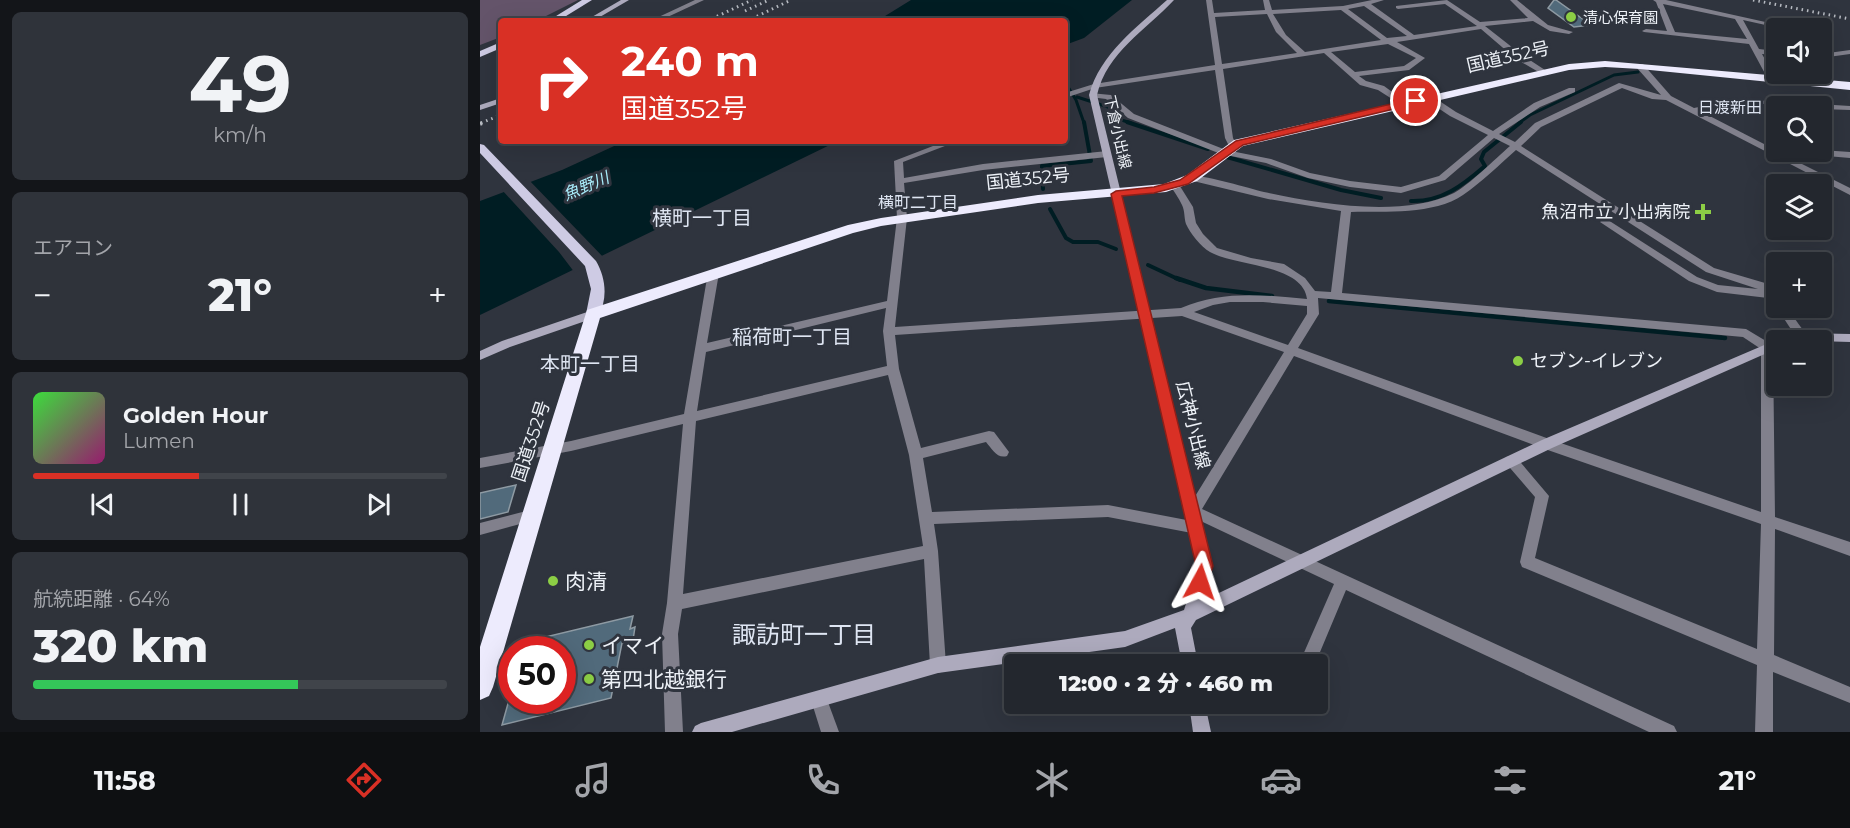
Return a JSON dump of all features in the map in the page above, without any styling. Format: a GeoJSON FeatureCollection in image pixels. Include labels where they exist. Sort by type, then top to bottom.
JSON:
{"type":"FeatureCollection","features":[{"type":"Feature","properties":{"kind":"highway","name":"国道352号"},"geometry":{"type":"LineString","coordinates":[[480,687],[593,314],[848,230],[902,218],[1038,199],[1116,194],[1175,185],[1192,178],[1229,149],[1403,104],[1542,72],[1605,64],[1766,78]]}},
{"type":"Feature","properties":{"kind":"highway","name":"国道352号"},"geometry":{"type":"LineString","coordinates":[[1828,84],[1850,86]]}},
{"type":"Feature","properties":{"kind":"main road"},"geometry":{"type":"LineString","coordinates":[[557,18],[588,0]]}},
{"type":"Feature","properties":{"kind":"main road"},"geometry":{"type":"LineString","coordinates":[[593,18],[626,0]]}},
{"type":"Feature","properties":{"kind":"main road","name":"下倉小出線"},"geometry":{"type":"LineString","coordinates":[[1116,194],[1097,155],[1094,91],[1113,56],[1171,0]]}},
{"type":"Feature","properties":{"kind":"main road"},"geometry":{"type":"LineString","coordinates":[[480,54],[498,46]]}},
{"type":"Feature","properties":{"kind":"main road"},"geometry":{"type":"LineString","coordinates":[[480,108],[498,101]]}},
{"type":"Feature","properties":{"kind":"main road"},"geometry":{"type":"LineString","coordinates":[[480,147],[591,264],[598,282],[599,294],[593,314],[506,344],[480,356]]}},
{"type":"Feature","properties":{"kind":"main road","name":"広神小出線"},"geometry":{"type":"LineString","coordinates":[[1116,194],[1205,566],[1190,615],[1183,627],[1188,654]]}},
{"type":"Feature","properties":{"kind":"main road"},"geometry":{"type":"LineString","coordinates":[[1832,337],[1850,338]]}},
{"type":"Feature","properties":{"kind":"main road"},"geometry":{"type":"LineString","coordinates":[[701,732],[938,665],[1125,639],[1190,615],[1547,444],[1766,348]]}},
{"type":"Feature","properties":{"kind":"main road"},"geometry":{"type":"LineString","coordinates":[[1199,714],[1202,732]]}},
{"type":"Feature","properties":{"kind":"street"},"geometry":{"type":"LineString","coordinates":[[660,18],[701,0]]}},
{"type":"Feature","properties":{"kind":"street"},"geometry":{"type":"LineString","coordinates":[[1209,0],[1220,66],[1229,149]]}},
{"type":"Feature","properties":{"kind":"street"},"geometry":{"type":"LineString","coordinates":[[1266,0],[1273,25],[1288,43],[1303,54]]}},
{"type":"Feature","properties":{"kind":"street"},"geometry":{"type":"LineString","coordinates":[[1211,15],[1343,8],[1381,0]]}},
{"type":"Feature","properties":{"kind":"street"},"geometry":{"type":"LineString","coordinates":[[1512,0],[1557,33],[1569,32]]}},
{"type":"Feature","properties":{"kind":"street"},"geometry":{"type":"LineString","coordinates":[[1657,0],[1766,23]]}},
{"type":"Feature","properties":{"kind":"street"},"geometry":{"type":"LineString","coordinates":[[1657,0],[1672,34]]}},
{"type":"Feature","properties":{"kind":"street"},"geometry":{"type":"LineString","coordinates":[[1398,7],[1444,1],[1481,25],[1519,57],[1542,72]]}},
{"type":"Feature","properties":{"kind":"street"},"geometry":{"type":"LineString","coordinates":[[1366,4],[1411,36]]}},
{"type":"Feature","properties":{"kind":"street"},"geometry":{"type":"LineString","coordinates":[[1343,8],[1386,40],[1421,58],[1406,68],[1353,74]]}},
{"type":"Feature","properties":{"kind":"street"},"geometry":{"type":"LineString","coordinates":[[1738,17],[1766,68]]}},
{"type":"Feature","properties":{"kind":"street"},"geometry":{"type":"LineString","coordinates":[[1068,95],[1220,66],[1481,25],[1535,19]]}},
{"type":"Feature","properties":{"kind":"street"},"geometry":{"type":"LineString","coordinates":[[1646,31],[1751,42]]}},
{"type":"Feature","properties":{"kind":"street"},"geometry":{"type":"LineString","coordinates":[[1324,50],[1363,83],[1381,88],[1403,104]]}},
{"type":"Feature","properties":{"kind":"street"},"geometry":{"type":"LineString","coordinates":[[1756,51],[1766,52]]}},
{"type":"Feature","properties":{"kind":"street"},"geometry":{"type":"LineString","coordinates":[[1832,54],[1850,52]]}},
{"type":"Feature","properties":{"kind":"street"},"geometry":{"type":"LineString","coordinates":[[1640,66],[1668,98],[1766,148]]}},
{"type":"Feature","properties":{"kind":"street"},"geometry":{"type":"LineString","coordinates":[[1192,178],[1268,196],[1346,210],[1413,208],[1439,202],[1469,187],[1538,125],[1622,85],[1655,97],[1668,98]]}},
{"type":"Feature","properties":{"kind":"street"},"geometry":{"type":"LineString","coordinates":[[1094,91],[1108,97],[1131,116],[1308,175],[1350,184],[1401,190],[1442,178],[1537,105],[1572,90]]}},
{"type":"Feature","properties":{"kind":"street"},"geometry":{"type":"LineString","coordinates":[[1429,98],[1453,114],[1516,147],[1710,270],[1761,286],[1766,290]]}},
{"type":"Feature","properties":{"kind":"street"},"geometry":{"type":"LineString","coordinates":[[1691,111],[1737,100],[1850,108]]}},
{"type":"Feature","properties":{"kind":"street"},"geometry":{"type":"LineString","coordinates":[[938,665],[931,551],[916,455],[893,369],[889,331],[902,218],[898,161],[946,144]]}},
{"type":"Feature","properties":{"kind":"street"},"geometry":{"type":"LineString","coordinates":[[1832,154],[1850,155]]}},
{"type":"Feature","properties":{"kind":"street"},"geometry":{"type":"LineString","coordinates":[[900,182],[983,167],[1097,155]]}},
{"type":"Feature","properties":{"kind":"street"},"geometry":{"type":"LineString","coordinates":[[1793,162],[1850,192]]}},
{"type":"Feature","properties":{"kind":"street"},"geometry":{"type":"LineString","coordinates":[[1175,185],[1188,207],[1191,223],[1199,237],[1213,250],[1250,261],[1280,266],[1301,280],[1312,298],[1313,314],[1193,511],[1668,732]]}},
{"type":"Feature","properties":{"kind":"street"},"geometry":{"type":"LineString","coordinates":[[1336,295],[1346,210]]}},
{"type":"Feature","properties":{"kind":"street"},"geometry":{"type":"LineString","coordinates":[[1605,222],[1693,279],[1717,288],[1766,296]]}},
{"type":"Feature","properties":{"kind":"street"},"geometry":{"type":"LineString","coordinates":[[674,732],[670,634],[675,603],[690,417],[714,273]]}},
{"type":"Feature","properties":{"kind":"street"},"geometry":{"type":"LineString","coordinates":[[1183,312],[1193,306],[1241,297],[1312,298],[1336,295],[1746,333],[1766,343]]}},
{"type":"Feature","properties":{"kind":"street"},"geometry":{"type":"LineString","coordinates":[[701,349],[893,303]]}},
{"type":"Feature","properties":{"kind":"street"},"geometry":{"type":"LineString","coordinates":[[889,331],[1183,312],[1547,444],[1850,549]]}},
{"type":"Feature","properties":{"kind":"street"},"geometry":{"type":"LineString","coordinates":[[480,463],[552,450],[893,369]]}},
{"type":"Feature","properties":{"kind":"street"},"geometry":{"type":"LineString","coordinates":[[1764,732],[1770,396]]}},
{"type":"Feature","properties":{"kind":"street"},"geometry":{"type":"LineString","coordinates":[[916,455],[988,436],[1002,452]]}},
{"type":"Feature","properties":{"kind":"street"},"geometry":{"type":"LineString","coordinates":[[1511,461],[1542,496],[1527,562],[1850,695]]}},
{"type":"Feature","properties":{"kind":"street"},"geometry":{"type":"LineString","coordinates":[[926,518],[1108,511],[1197,528]]}},
{"type":"Feature","properties":{"kind":"street"},"geometry":{"type":"LineString","coordinates":[[480,529],[530,516]]}},
{"type":"Feature","properties":{"kind":"street"},"geometry":{"type":"LineString","coordinates":[[675,603],[931,551]]}},
{"type":"Feature","properties":{"kind":"street"},"geometry":{"type":"LineString","coordinates":[[1310,654],[1342,582]]}},
{"type":"Feature","properties":{"kind":"street"},"geometry":{"type":"LineString","coordinates":[[819,700],[830,732]]}},
{"type":"Feature","properties":{"kind":"shaded area"},"geometry":{"type":"Polygon","coordinates":[[[480,0],[578,0],[542,18],[498,18],[498,38],[480,45],[480,0]]]}},
{"type":"Feature","properties":{"kind":"water"},"geometry":{"type":"Polygon","coordinates":[[[911,0],[1132,0],[1084,38],[1068,44],[1068,18],[882,18],[911,0]]]}},
{"type":"Feature","properties":{"kind":"water","name":"魚野川"},"geometry":{"type":"Polygon","coordinates":[[[618,144],[832,144],[480,315],[480,201],[562,170],[618,144]]]}},
{"type":"Feature","properties":{"kind":"pier"},"geometry":{"type":"Polygon","coordinates":[[[528,179],[605,259],[575,273],[559,252],[502,190],[528,179]]]}},
{"type":"Feature","properties":{"kind":"building","name":"清心保育園"},"geometry":{"type":"Polygon","coordinates":[[[1554,0],[1591,25],[1574,27],[1548,8],[1554,0]]]}},
{"type":"Feature","properties":{"kind":"building"},"geometry":{"type":"Polygon","coordinates":[[[516,485],[508,512],[480,519],[480,493],[516,485]]]}},
{"type":"Feature","properties":{"kind":"building"},"geometry":{"type":"Polygon","coordinates":[[[633,616],[630,629],[635,627],[633,640],[622,643],[611,698],[576,707],[576,636],[550,636],[633,616]]]}},
{"type":"Feature","properties":{"kind":"building"},"geometry":{"type":"Polygon","coordinates":[[[505,714],[546,714],[502,725],[505,714]]]}},
{"type":"Feature","properties":{"kind":"waterway"},"geometry":{"type":"LineString","coordinates":[[1519,123],[1530,115],[1614,75],[1638,72]]}},
{"type":"Feature","properties":{"kind":"waterway"},"geometry":{"type":"LineString","coordinates":[[1068,87],[1076,100],[1084,123]]}},
{"type":"Feature","properties":{"kind":"waterway"},"geometry":{"type":"LineString","coordinates":[[1077,97],[1108,107],[1115,118],[1131,123]]}},
{"type":"Feature","properties":{"kind":"waterway"},"geometry":{"type":"LineString","coordinates":[[1043,189],[1042,166],[1091,161],[1084,122]]}},
{"type":"Feature","properties":{"kind":"waterway"},"geometry":{"type":"LineString","coordinates":[[1127,122],[1208,149]]}},
{"type":"Feature","properties":{"kind":"waterway"},"geometry":{"type":"LineString","coordinates":[[1411,201],[1433,199],[1469,180],[1485,166],[1481,159],[1484,152],[1521,122]]}},
{"type":"Feature","properties":{"kind":"waterway"},"geometry":{"type":"LineString","coordinates":[[1227,157],[1341,190],[1381,198]]}},
{"type":"Feature","properties":{"kind":"waterway"},"geometry":{"type":"LineString","coordinates":[[1050,209],[1066,238],[1073,242],[1098,242],[1116,249]]}},
{"type":"Feature","properties":{"kind":"waterway"},"geometry":{"type":"LineString","coordinates":[[1148,265],[1180,280]]}},
{"type":"Feature","properties":{"kind":"waterway"},"geometry":{"type":"LineString","coordinates":[[1176,278],[1206,288],[1272,296]]}},
{"type":"Feature","properties":{"kind":"waterway"},"geometry":{"type":"LineString","coordinates":[[1329,301],[1725,338]]}},
{"type":"Feature","properties":{"kind":"railway"},"geometry":{"type":"LineString","coordinates":[[713,18],[752,0]]}},
{"type":"Feature","properties":{"kind":"railway"},"geometry":{"type":"LineString","coordinates":[[745,11],[769,0]]}},
{"type":"Feature","properties":{"kind":"railway"},"geometry":{"type":"LineString","coordinates":[[753,18],[791,0]]}},
{"type":"Feature","properties":{"kind":"railway"},"geometry":{"type":"LineString","coordinates":[[1753,0],[1850,19]]}},
{"type":"Feature","properties":{"kind":"railway"},"geometry":{"type":"LineString","coordinates":[[481,123],[498,116]]}},
{"type":"Feature","properties":{"kind":"railway"},"geometry":{"type":"LineString","coordinates":[[480,124],[485,122]]}},
{"type":"Feature","properties":{"kind":"place","name":"清心保育園"},"geometry":{"type":"Point","coordinates":[1571,17]}},
{"type":"Feature","properties":{"kind":"place","name":"魚沼市立 小出病院"},"geometry":{"type":"Point","coordinates":[1703,212]}},
{"type":"Feature","properties":{"kind":"place","name":"セブン-イレブン"},"geometry":{"type":"Point","coordinates":[1518,361]}},
{"type":"Feature","properties":{"kind":"place","name":"肉清"},"geometry":{"type":"Point","coordinates":[553,581]}},
{"type":"Feature","properties":{"kind":"place","name":"イマイ"},"geometry":{"type":"Point","coordinates":[589,645]}},
{"type":"Feature","properties":{"kind":"place","name":"第四北越銀行"},"geometry":{"type":"Point","coordinates":[589,679]}},
{"type":"Feature","properties":{"kind":"district","name":"日渡新田"},"geometry":{"type":"Point","coordinates":[1730,107]}},
{"type":"Feature","properties":{"kind":"district","name":"横町二丁目"},"geometry":{"type":"Point","coordinates":[918,202]}},
{"type":"Feature","properties":{"kind":"district","name":"横町一丁目"},"geometry":{"type":"Point","coordinates":[702,218]}},
{"type":"Feature","properties":{"kind":"district","name":"稲荷町一丁目"},"geometry":{"type":"Point","coordinates":[792,337]}},
{"type":"Feature","properties":{"kind":"district","name":"本町一丁目"},"geometry":{"type":"Point","coordinates":[590,364]}},
{"type":"Feature","properties":{"kind":"district","name":"諏訪町一丁目"},"geometry":{"type":"Point","coordinates":[804,634]}},
{"type":"Feature","properties":{"kind":"route"},"geometry":{"type":"LineString","coordinates":[[1200,582],[1205,566],[1116,194],[1166,188],[1184,182],[1239,143],[1416,101]]}}]}
